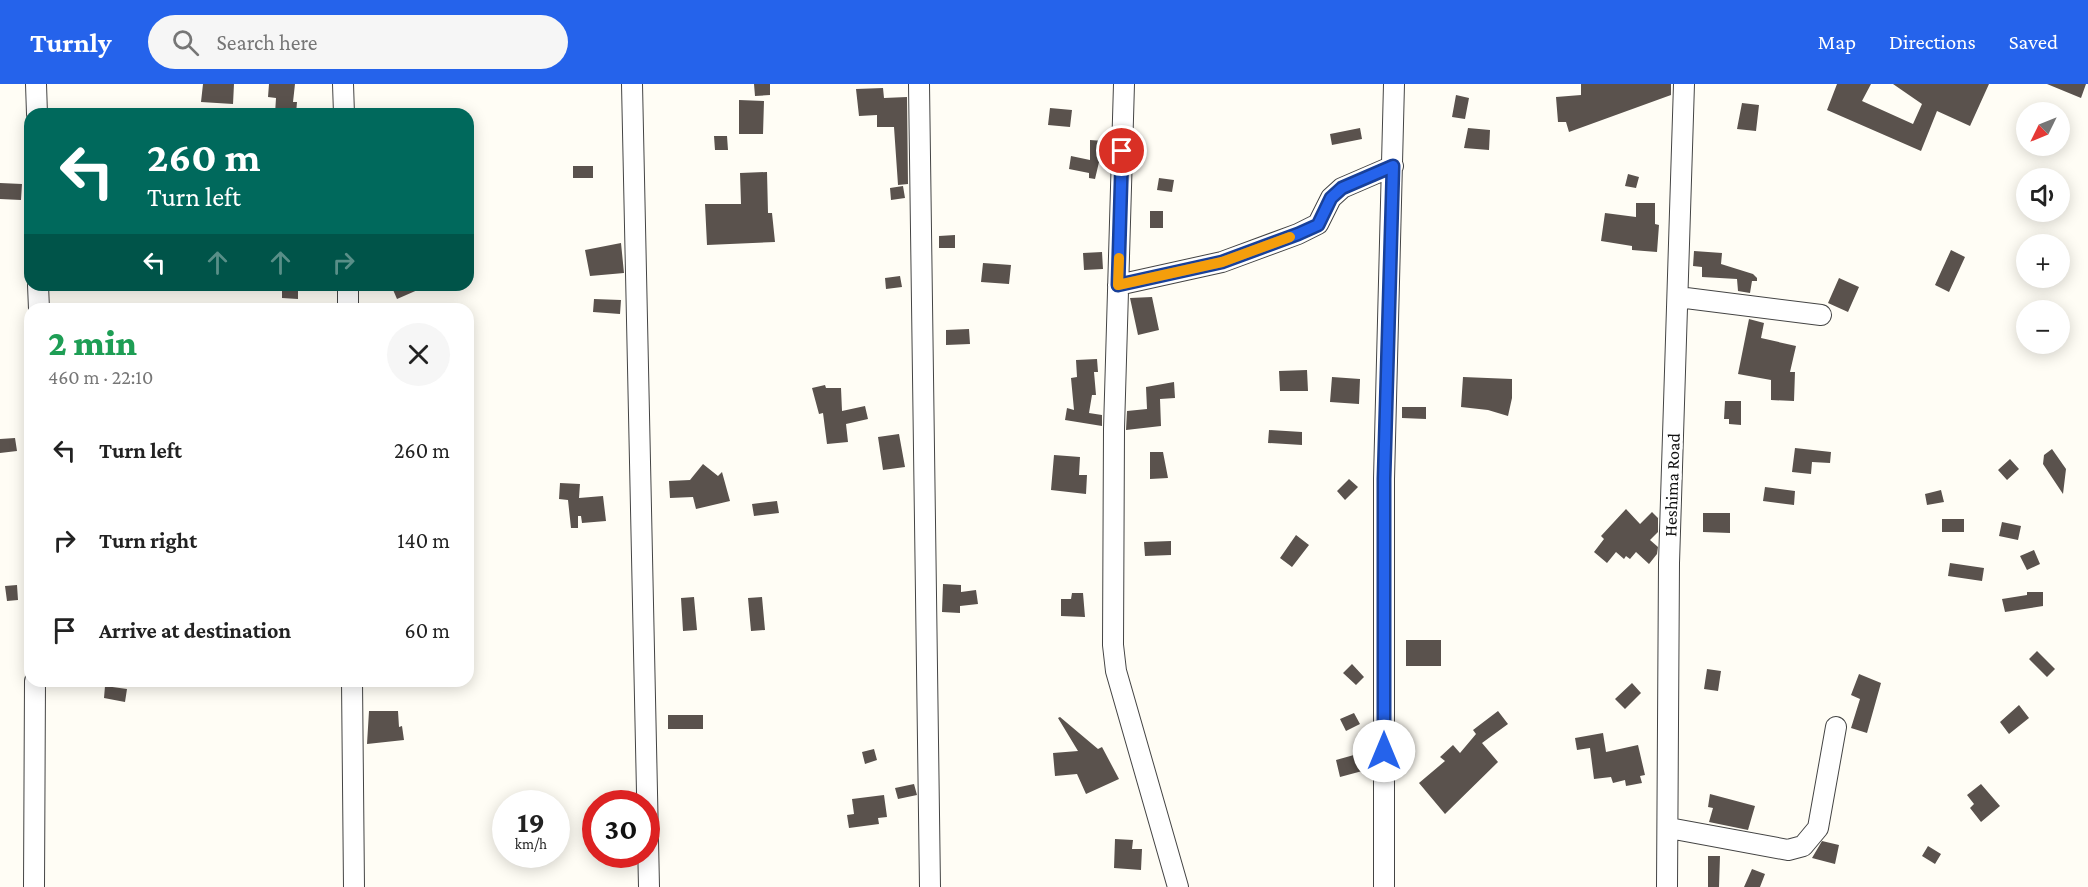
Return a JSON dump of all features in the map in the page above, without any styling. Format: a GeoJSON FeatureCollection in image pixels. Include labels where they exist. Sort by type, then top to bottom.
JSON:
{"type":"FeatureCollection","features":[{"type":"Feature","properties":{"kind":"street"},"geometry":{"type":"LineString","coordinates":[[36,84],[37,108]]}},
{"type":"Feature","properties":{"kind":"street"},"geometry":{"type":"LineString","coordinates":[[343,84],[344,108]]}},
{"type":"Feature","properties":{"kind":"street"},"geometry":{"type":"LineString","coordinates":[[632,84],[649,887]]}},
{"type":"Feature","properties":{"kind":"street"},"geometry":{"type":"LineString","coordinates":[[919,84],[930,887]]}},
{"type":"Feature","properties":{"kind":"street"},"geometry":{"type":"LineString","coordinates":[[1124,84],[1114,429],[1113,645],[1116,671],[1178,887]]}},
{"type":"Feature","properties":{"kind":"street"},"geometry":{"type":"LineString","coordinates":[[1384,887],[1384,479],[1394,84]]}},
{"type":"Feature","properties":{"kind":"street","name":"Heshima Road"},"geometry":{"type":"LineString","coordinates":[[1667,887],[1669,563],[1684,84]]}},
{"type":"Feature","properties":{"kind":"street"},"geometry":{"type":"LineString","coordinates":[[1118,285],[1222,262],[1298,234],[1318,225],[1331,198],[1342,188],[1393,166]]}},
{"type":"Feature","properties":{"kind":"street"},"geometry":{"type":"LineString","coordinates":[[1678,297],[1821,315]]}},
{"type":"Feature","properties":{"kind":"street"},"geometry":{"type":"LineString","coordinates":[[34,887],[35,687]]}},
{"type":"Feature","properties":{"kind":"street"},"geometry":{"type":"LineString","coordinates":[[352,687],[354,887]]}},
{"type":"Feature","properties":{"kind":"street"},"geometry":{"type":"LineString","coordinates":[[1669,828],[1788,850],[1803,846],[1818,828],[1836,727]]}},
{"type":"Feature","properties":{"kind":"building"},"geometry":{"type":"Polygon","coordinates":[[[203,84],[234,84],[233,104],[201,102],[203,84]]]}},
{"type":"Feature","properties":{"kind":"building"},"geometry":{"type":"Polygon","coordinates":[[[269,84],[295,84],[293,102],[297,102],[296,108],[275,108],[276,98],[268,97],[269,84]]]}},
{"type":"Feature","properties":{"kind":"building"},"geometry":{"type":"Polygon","coordinates":[[[754,84],[770,84],[770,95],[755,96],[754,84]]]}},
{"type":"Feature","properties":{"kind":"building"},"geometry":{"type":"Polygon","coordinates":[[[1581,84],[1671,84],[1671,95],[1569,132],[1566,122],[1558,122],[1556,97],[1581,95],[1581,84]]]}},
{"type":"Feature","properties":{"kind":"building"},"geometry":{"type":"Polygon","coordinates":[[[1837,84],[1871,84],[1862,101],[1913,124],[1922,104],[1893,84],[1989,84],[1970,126],[1937,111],[1921,151],[1827,110],[1837,84]]]}},
{"type":"Feature","properties":{"kind":"building"},"geometry":{"type":"Polygon","coordinates":[[[2047,84],[2086,84],[2081,98],[2047,84]]]}},
{"type":"Feature","properties":{"kind":"building"},"geometry":{"type":"Polygon","coordinates":[[[883,88],[884,98],[907,97],[908,184],[898,185],[894,127],[877,127],[877,115],[859,116],[856,89],[883,88]]]}},
{"type":"Feature","properties":{"kind":"building"},"geometry":{"type":"Polygon","coordinates":[[[1456,95],[1469,98],[1465,119],[1452,117],[1456,95]]]}},
{"type":"Feature","properties":{"kind":"building"},"geometry":{"type":"Polygon","coordinates":[[[739,100],[764,101],[763,134],[739,134],[739,100]]]}},
{"type":"Feature","properties":{"kind":"building"},"geometry":{"type":"Polygon","coordinates":[[[1742,103],[1759,105],[1756,131],[1737,129],[1742,103]]]}},
{"type":"Feature","properties":{"kind":"building"},"geometry":{"type":"Polygon","coordinates":[[[1050,108],[1072,110],[1070,127],[1048,125],[1050,108]]]}},
{"type":"Feature","properties":{"kind":"building"},"geometry":{"type":"Polygon","coordinates":[[[1360,128],[1362,139],[1332,145],[1330,134],[1360,128]]]}},
{"type":"Feature","properties":{"kind":"building"},"geometry":{"type":"Polygon","coordinates":[[[1468,128],[1490,130],[1489,150],[1464,148],[1468,128]]]}},
{"type":"Feature","properties":{"kind":"building"},"geometry":{"type":"Polygon","coordinates":[[[714,136],[727,136],[728,150],[715,150],[714,136]]]}},
{"type":"Feature","properties":{"kind":"building"},"geometry":{"type":"Polygon","coordinates":[[[1090,140],[1104,141],[1095,179],[1089,178],[1089,173],[1069,169],[1071,156],[1090,160],[1090,140]]]}},
{"type":"Feature","properties":{"kind":"building"},"geometry":{"type":"Polygon","coordinates":[[[573,166],[593,166],[593,178],[573,178],[573,166]]]}},
{"type":"Feature","properties":{"kind":"building"},"geometry":{"type":"Polygon","coordinates":[[[767,172],[768,213],[772,213],[775,242],[707,245],[705,204],[741,204],[740,173],[767,172]]]}},
{"type":"Feature","properties":{"kind":"building"},"geometry":{"type":"Polygon","coordinates":[[[1628,174],[1639,177],[1636,188],[1625,186],[1628,174]]]}},
{"type":"Feature","properties":{"kind":"building"},"geometry":{"type":"Polygon","coordinates":[[[1159,178],[1174,180],[1172,192],[1157,190],[1159,178]]]}},
{"type":"Feature","properties":{"kind":"building"},"geometry":{"type":"Polygon","coordinates":[[[0,183],[22,184],[21,200],[0,199],[0,183]]]}},
{"type":"Feature","properties":{"kind":"building"},"geometry":{"type":"Polygon","coordinates":[[[903,186],[905,198],[891,200],[890,188],[903,186]]]}},
{"type":"Feature","properties":{"kind":"building"},"geometry":{"type":"Polygon","coordinates":[[[1636,203],[1655,203],[1655,224],[1659,225],[1657,252],[1632,250],[1632,246],[1601,241],[1605,213],[1636,217],[1636,203]]]}},
{"type":"Feature","properties":{"kind":"building"},"geometry":{"type":"Polygon","coordinates":[[[1150,211],[1163,211],[1163,228],[1150,228],[1150,211]]]}},
{"type":"Feature","properties":{"kind":"building"},"geometry":{"type":"Polygon","coordinates":[[[955,235],[955,248],[939,248],[939,236],[955,235]]]}},
{"type":"Feature","properties":{"kind":"building"},"geometry":{"type":"Polygon","coordinates":[[[621,243],[624,273],[590,276],[585,250],[621,243]]]}},
{"type":"Feature","properties":{"kind":"building"},"geometry":{"type":"Polygon","coordinates":[[[1951,250],[1965,257],[1949,292],[1935,285],[1951,250]]]}},
{"type":"Feature","properties":{"kind":"building"},"geometry":{"type":"Polygon","coordinates":[[[1694,251],[1722,253],[1721,264],[1753,274],[1757,281],[1752,281],[1750,293],[1738,291],[1737,279],[1702,277],[1702,267],[1693,266],[1694,251]]]}},
{"type":"Feature","properties":{"kind":"building"},"geometry":{"type":"Polygon","coordinates":[[[1102,252],[1103,269],[1084,270],[1083,253],[1102,252]]]}},
{"type":"Feature","properties":{"kind":"building"},"geometry":{"type":"Polygon","coordinates":[[[983,263],[1011,265],[1009,284],[981,282],[983,263]]]}},
{"type":"Feature","properties":{"kind":"building"},"geometry":{"type":"Polygon","coordinates":[[[900,276],[902,287],[886,289],[885,278],[900,276]]]}},
{"type":"Feature","properties":{"kind":"building"},"geometry":{"type":"Polygon","coordinates":[[[1839,278],[1859,287],[1848,312],[1828,303],[1839,278]]]}},
{"type":"Feature","properties":{"kind":"building"},"geometry":{"type":"Polygon","coordinates":[[[282,291],[298,291],[298,299],[282,298],[282,291]]]}},
{"type":"Feature","properties":{"kind":"building"},"geometry":{"type":"Polygon","coordinates":[[[394,291],[415,291],[397,299],[394,291]]]}},
{"type":"Feature","properties":{"kind":"building"},"geometry":{"type":"Polygon","coordinates":[[[1152,297],[1159,330],[1138,335],[1130,298],[1152,297]]]}},
{"type":"Feature","properties":{"kind":"building"},"geometry":{"type":"Polygon","coordinates":[[[594,299],[621,300],[620,314],[593,312],[594,299]]]}},
{"type":"Feature","properties":{"kind":"building"},"geometry":{"type":"Polygon","coordinates":[[[1749,319],[1764,323],[1761,338],[1796,346],[1790,372],[1795,372],[1794,401],[1771,400],[1771,380],[1738,374],[1749,319]]]}},
{"type":"Feature","properties":{"kind":"building"},"geometry":{"type":"Polygon","coordinates":[[[969,329],[970,344],[946,345],[946,330],[969,329]]]}},
{"type":"Feature","properties":{"kind":"building"},"geometry":{"type":"Polygon","coordinates":[[[1097,359],[1098,372],[1094,372],[1096,395],[1092,395],[1089,413],[1102,415],[1102,426],[1065,420],[1067,408],[1074,410],[1071,378],[1077,377],[1076,360],[1097,359]]]}},
{"type":"Feature","properties":{"kind":"building"},"geometry":{"type":"Polygon","coordinates":[[[1307,370],[1308,391],[1280,391],[1279,371],[1307,370]]]}},
{"type":"Feature","properties":{"kind":"building"},"geometry":{"type":"Polygon","coordinates":[[[1332,377],[1360,379],[1359,404],[1330,402],[1332,377]]]}},
{"type":"Feature","properties":{"kind":"building"},"geometry":{"type":"Polygon","coordinates":[[[1463,377],[1512,379],[1512,398],[1508,416],[1488,410],[1461,407],[1463,377]]]}},
{"type":"Feature","properties":{"kind":"building"},"geometry":{"type":"Polygon","coordinates":[[[1174,382],[1175,398],[1160,399],[1161,426],[1126,430],[1127,411],[1147,409],[1146,387],[1174,382]]]}},
{"type":"Feature","properties":{"kind":"building"},"geometry":{"type":"Polygon","coordinates":[[[825,385],[826,388],[841,388],[842,411],[865,406],[868,419],[846,424],[848,442],[827,444],[823,413],[819,414],[812,388],[825,385]]]}},
{"type":"Feature","properties":{"kind":"building"},"geometry":{"type":"Polygon","coordinates":[[[1725,401],[1741,401],[1741,425],[1729,424],[1729,419],[1724,419],[1725,401]]]}},
{"type":"Feature","properties":{"kind":"building"},"geometry":{"type":"Polygon","coordinates":[[[1402,407],[1426,407],[1426,419],[1402,418],[1402,407]]]}},
{"type":"Feature","properties":{"kind":"building"},"geometry":{"type":"Polygon","coordinates":[[[1269,430],[1302,432],[1302,445],[1268,443],[1269,430]]]}},
{"type":"Feature","properties":{"kind":"building"},"geometry":{"type":"Polygon","coordinates":[[[899,434],[905,467],[883,470],[878,437],[899,434]]]}},
{"type":"Feature","properties":{"kind":"building"},"geometry":{"type":"Polygon","coordinates":[[[15,438],[17,451],[0,453],[0,439],[15,438]]]}},
{"type":"Feature","properties":{"kind":"building"},"geometry":{"type":"Polygon","coordinates":[[[1795,448],[1831,452],[1830,463],[1812,462],[1811,474],[1792,472],[1795,448]]]}},
{"type":"Feature","properties":{"kind":"building"},"geometry":{"type":"Polygon","coordinates":[[[2052,449],[2066,469],[2063,494],[2043,464],[2044,455],[2052,449]]]}},
{"type":"Feature","properties":{"kind":"building"},"geometry":{"type":"Polygon","coordinates":[[[1150,452],[1163,452],[1168,478],[1150,479],[1150,452]]]}},
{"type":"Feature","properties":{"kind":"building"},"geometry":{"type":"Polygon","coordinates":[[[1054,455],[1080,457],[1079,475],[1087,475],[1086,494],[1051,490],[1054,455]]]}},
{"type":"Feature","properties":{"kind":"building"},"geometry":{"type":"Polygon","coordinates":[[[2010,459],[2019,469],[2007,480],[1998,470],[2010,459]]]}},
{"type":"Feature","properties":{"kind":"building"},"geometry":{"type":"Polygon","coordinates":[[[703,464],[718,476],[722,472],[730,501],[696,509],[693,497],[670,498],[669,481],[690,480],[703,464]]]}},
{"type":"Feature","properties":{"kind":"building"},"geometry":{"type":"Polygon","coordinates":[[[1349,479],[1358,487],[1345,500],[1337,491],[1349,479]]]}},
{"type":"Feature","properties":{"kind":"building"},"geometry":{"type":"Polygon","coordinates":[[[560,483],[580,484],[579,498],[603,496],[606,521],[582,523],[581,516],[578,516],[578,528],[571,528],[568,500],[559,499],[560,483]]]}},
{"type":"Feature","properties":{"kind":"building"},"geometry":{"type":"Polygon","coordinates":[[[1765,487],[1795,491],[1794,505],[1763,501],[1765,487]]]}},
{"type":"Feature","properties":{"kind":"building"},"geometry":{"type":"Polygon","coordinates":[[[1941,490],[1944,502],[1927,505],[1925,494],[1941,490]]]}},
{"type":"Feature","properties":{"kind":"building"},"geometry":{"type":"Polygon","coordinates":[[[777,501],[779,513],[754,516],[752,504],[777,501]]]}},
{"type":"Feature","properties":{"kind":"building"},"geometry":{"type":"Polygon","coordinates":[[[1626,509],[1640,524],[1652,512],[1658,518],[1658,532],[1650,540],[1658,547],[1657,554],[1649,564],[1636,552],[1630,559],[1626,556],[1624,559],[1616,552],[1607,563],[1594,552],[1604,539],[1601,536],[1626,509]]]}},
{"type":"Feature","properties":{"kind":"building"},"geometry":{"type":"Polygon","coordinates":[[[1703,513],[1730,513],[1730,533],[1703,532],[1703,513]]]}},
{"type":"Feature","properties":{"kind":"building"},"geometry":{"type":"Polygon","coordinates":[[[1942,519],[1964,519],[1964,532],[1942,532],[1942,519]]]}},
{"type":"Feature","properties":{"kind":"building"},"geometry":{"type":"Polygon","coordinates":[[[2002,522],[2021,526],[2018,540],[1999,536],[2002,522]]]}},
{"type":"Feature","properties":{"kind":"building"},"geometry":{"type":"Polygon","coordinates":[[[1296,535],[1309,545],[1292,567],[1280,558],[1296,535]]]}},
{"type":"Feature","properties":{"kind":"building"},"geometry":{"type":"Polygon","coordinates":[[[1171,541],[1171,555],[1145,556],[1144,542],[1171,541]]]}},
{"type":"Feature","properties":{"kind":"building"},"geometry":{"type":"Polygon","coordinates":[[[2034,550],[2040,564],[2027,570],[2020,556],[2034,550]]]}},
{"type":"Feature","properties":{"kind":"building"},"geometry":{"type":"Polygon","coordinates":[[[1950,563],[1984,568],[1982,581],[1948,576],[1950,563]]]}},
{"type":"Feature","properties":{"kind":"building"},"geometry":{"type":"Polygon","coordinates":[[[943,584],[961,585],[961,592],[976,590],[978,604],[960,606],[960,613],[942,612],[943,584]]]}},
{"type":"Feature","properties":{"kind":"building"},"geometry":{"type":"Polygon","coordinates":[[[17,585],[18,600],[7,601],[5,586],[17,585]]]}},
{"type":"Feature","properties":{"kind":"building"},"geometry":{"type":"Polygon","coordinates":[[[2027,592],[2043,592],[2043,606],[2005,612],[2002,599],[2027,595],[2027,592]]]}},
{"type":"Feature","properties":{"kind":"building"},"geometry":{"type":"Polygon","coordinates":[[[1072,593],[1083,593],[1085,617],[1061,616],[1061,599],[1071,599],[1072,593]]]}},
{"type":"Feature","properties":{"kind":"building"},"geometry":{"type":"Polygon","coordinates":[[[694,597],[697,630],[683,631],[681,598],[694,597]]]}},
{"type":"Feature","properties":{"kind":"building"},"geometry":{"type":"Polygon","coordinates":[[[762,597],[765,630],[751,631],[748,598],[762,597]]]}},
{"type":"Feature","properties":{"kind":"building"},"geometry":{"type":"Polygon","coordinates":[[[1406,640],[1441,640],[1441,666],[1406,666],[1406,640]]]}},
{"type":"Feature","properties":{"kind":"building"},"geometry":{"type":"Polygon","coordinates":[[[2037,651],[2055,669],[2047,677],[2029,659],[2037,651]]]}},
{"type":"Feature","properties":{"kind":"building"},"geometry":{"type":"Polygon","coordinates":[[[1352,664],[1364,677],[1356,685],[1343,673],[1352,664]]]}},
{"type":"Feature","properties":{"kind":"building"},"geometry":{"type":"Polygon","coordinates":[[[1707,669],[1721,671],[1718,691],[1704,689],[1707,669]]]}},
{"type":"Feature","properties":{"kind":"building"},"geometry":{"type":"Polygon","coordinates":[[[1859,674],[1881,683],[1867,733],[1851,728],[1860,699],[1851,695],[1859,674]]]}},
{"type":"Feature","properties":{"kind":"building"},"geometry":{"type":"Polygon","coordinates":[[[1632,683],[1641,693],[1625,709],[1615,699],[1632,683]]]}},
{"type":"Feature","properties":{"kind":"building"},"geometry":{"type":"Polygon","coordinates":[[[105,687],[127,689],[125,702],[104,698],[105,687]]]}},
{"type":"Feature","properties":{"kind":"building"},"geometry":{"type":"Polygon","coordinates":[[[2019,705],[2029,718],[2009,734],[2000,722],[2019,705]]]}},
{"type":"Feature","properties":{"kind":"building"},"geometry":{"type":"Polygon","coordinates":[[[369,711],[398,711],[399,727],[402,726],[404,740],[367,744],[369,711]]]}},
{"type":"Feature","properties":{"kind":"building"},"geometry":{"type":"Polygon","coordinates":[[[1498,711],[1508,724],[1482,743],[1498,762],[1445,814],[1419,783],[1445,761],[1440,757],[1453,745],[1460,753],[1476,734],[1473,730],[1498,711]]]}},
{"type":"Feature","properties":{"kind":"building"},"geometry":{"type":"Polygon","coordinates":[[[1354,713],[1360,724],[1346,731],[1340,719],[1354,713]]]}},
{"type":"Feature","properties":{"kind":"building"},"geometry":{"type":"Polygon","coordinates":[[[668,715],[703,715],[703,729],[668,729],[668,715]]]}},
{"type":"Feature","properties":{"kind":"building"},"geometry":{"type":"Polygon","coordinates":[[[1060,717],[1098,749],[1102,747],[1119,779],[1086,794],[1077,774],[1055,776],[1053,753],[1078,751],[1058,718],[1060,717]]]}},
{"type":"Feature","properties":{"kind":"building"},"geometry":{"type":"Polygon","coordinates":[[[1603,733],[1606,752],[1638,745],[1645,775],[1640,776],[1642,783],[1626,786],[1625,780],[1613,783],[1611,777],[1594,779],[1590,748],[1577,750],[1575,738],[1603,733]]]}},
{"type":"Feature","properties":{"kind":"building"},"geometry":{"type":"Polygon","coordinates":[[[874,749],[877,760],[865,764],[862,752],[874,749]]]}},
{"type":"Feature","properties":{"kind":"building"},"geometry":{"type":"Polygon","coordinates":[[[1361,753],[1366,770],[1340,777],[1336,760],[1361,753]]]}},
{"type":"Feature","properties":{"kind":"building"},"geometry":{"type":"Polygon","coordinates":[[[914,784],[917,795],[898,799],[895,788],[914,784]]]}},
{"type":"Feature","properties":{"kind":"building"},"geometry":{"type":"Polygon","coordinates":[[[1981,784],[2000,806],[1981,822],[1970,808],[1974,804],[1967,795],[1981,784]]]}},
{"type":"Feature","properties":{"kind":"building"},"geometry":{"type":"Polygon","coordinates":[[[1710,794],[1755,806],[1748,830],[1709,822],[1713,808],[1708,807],[1710,794]]]}},
{"type":"Feature","properties":{"kind":"building"},"geometry":{"type":"Polygon","coordinates":[[[884,795],[887,817],[878,818],[879,824],[849,828],[847,815],[854,814],[852,799],[884,795]]]}},
{"type":"Feature","properties":{"kind":"building"},"geometry":{"type":"Polygon","coordinates":[[[1115,839],[1133,840],[1132,849],[1142,849],[1141,870],[1114,868],[1115,839]]]}},
{"type":"Feature","properties":{"kind":"building"},"geometry":{"type":"Polygon","coordinates":[[[1822,841],[1839,845],[1835,864],[1812,858],[1822,841]]]}},
{"type":"Feature","properties":{"kind":"building"},"geometry":{"type":"Polygon","coordinates":[[[1928,846],[1941,854],[1935,864],[1922,856],[1928,846]]]}},
{"type":"Feature","properties":{"kind":"building"},"geometry":{"type":"Polygon","coordinates":[[[1708,856],[1720,856],[1719,887],[1708,887],[1708,856]]]}},
{"type":"Feature","properties":{"kind":"building"},"geometry":{"type":"Polygon","coordinates":[[[1752,869],[1765,874],[1760,887],[1744,887],[1752,869]]]}},
{"type":"Feature","properties":{"kind":"slow traffic"},"geometry":{"type":"LineString","coordinates":[[1119,258],[1118,285],[1222,262],[1290,237]]}},
{"type":"Feature","properties":{"kind":"route"},"geometry":{"type":"LineString","coordinates":[[1122,151],[1118,285],[1222,262],[1298,234],[1318,225],[1336,192],[1393,166],[1384,479],[1384,751]]}}]}
